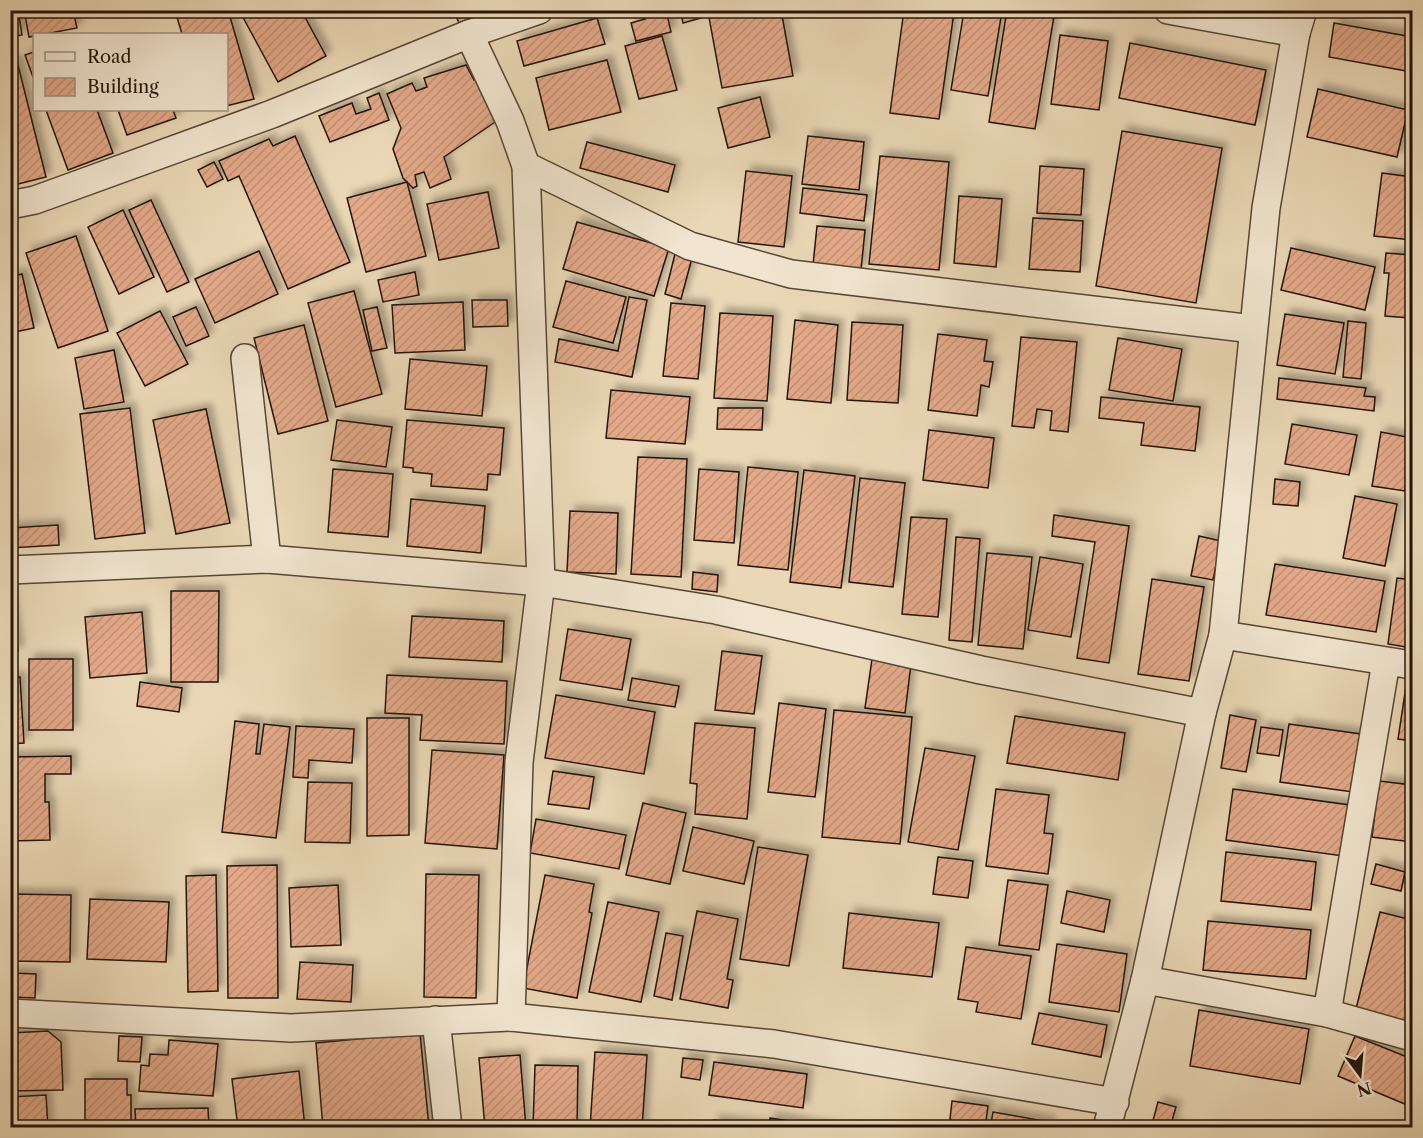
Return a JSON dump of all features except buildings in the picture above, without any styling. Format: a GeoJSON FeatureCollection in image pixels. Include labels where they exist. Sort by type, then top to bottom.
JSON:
{"type":"FeatureCollection","features":[{"type":"Feature","properties":{"kind":"street"},"geometry":{"type":"LineString","coordinates":[[10,205],[35,200],[272,114],[469,34],[539,10]]}},
{"type":"Feature","properties":{"kind":"street"},"geometry":{"type":"LineString","coordinates":[[1107,1128],[1145,980],[1202,712],[1223,635],[1266,208],[1300,22],[1168,10]]}},
{"type":"Feature","properties":{"kind":"street"},"geometry":{"type":"LineString","coordinates":[[469,34],[510,121],[526,166],[541,582],[519,762],[511,1017]]}},
{"type":"Feature","properties":{"kind":"street"},"geometry":{"type":"LineString","coordinates":[[526,166],[690,246],[791,274],[1253,329]]}},
{"type":"Feature","properties":{"kind":"street"},"geometry":{"type":"LineString","coordinates":[[244,358],[267,559]]}},
{"type":"Feature","properties":{"kind":"street"},"geometry":{"type":"LineString","coordinates":[[10,570],[267,559],[541,582],[716,610],[981,670],[1202,712]]}},
{"type":"Feature","properties":{"kind":"street"},"geometry":{"type":"LineString","coordinates":[[1223,635],[1400,664],[1327,1013]]}},
{"type":"Feature","properties":{"kind":"street"},"geometry":{"type":"LineString","coordinates":[[1145,980],[1327,1013],[1413,1037]]}},
{"type":"Feature","properties":{"kind":"street"},"geometry":{"type":"LineString","coordinates":[[10,1013],[291,1028],[511,1017],[774,1044],[1115,1102]]}},
{"type":"Feature","properties":{"kind":"street"},"geometry":{"type":"LineString","coordinates":[[436,1020],[448,1128]]}}]}
